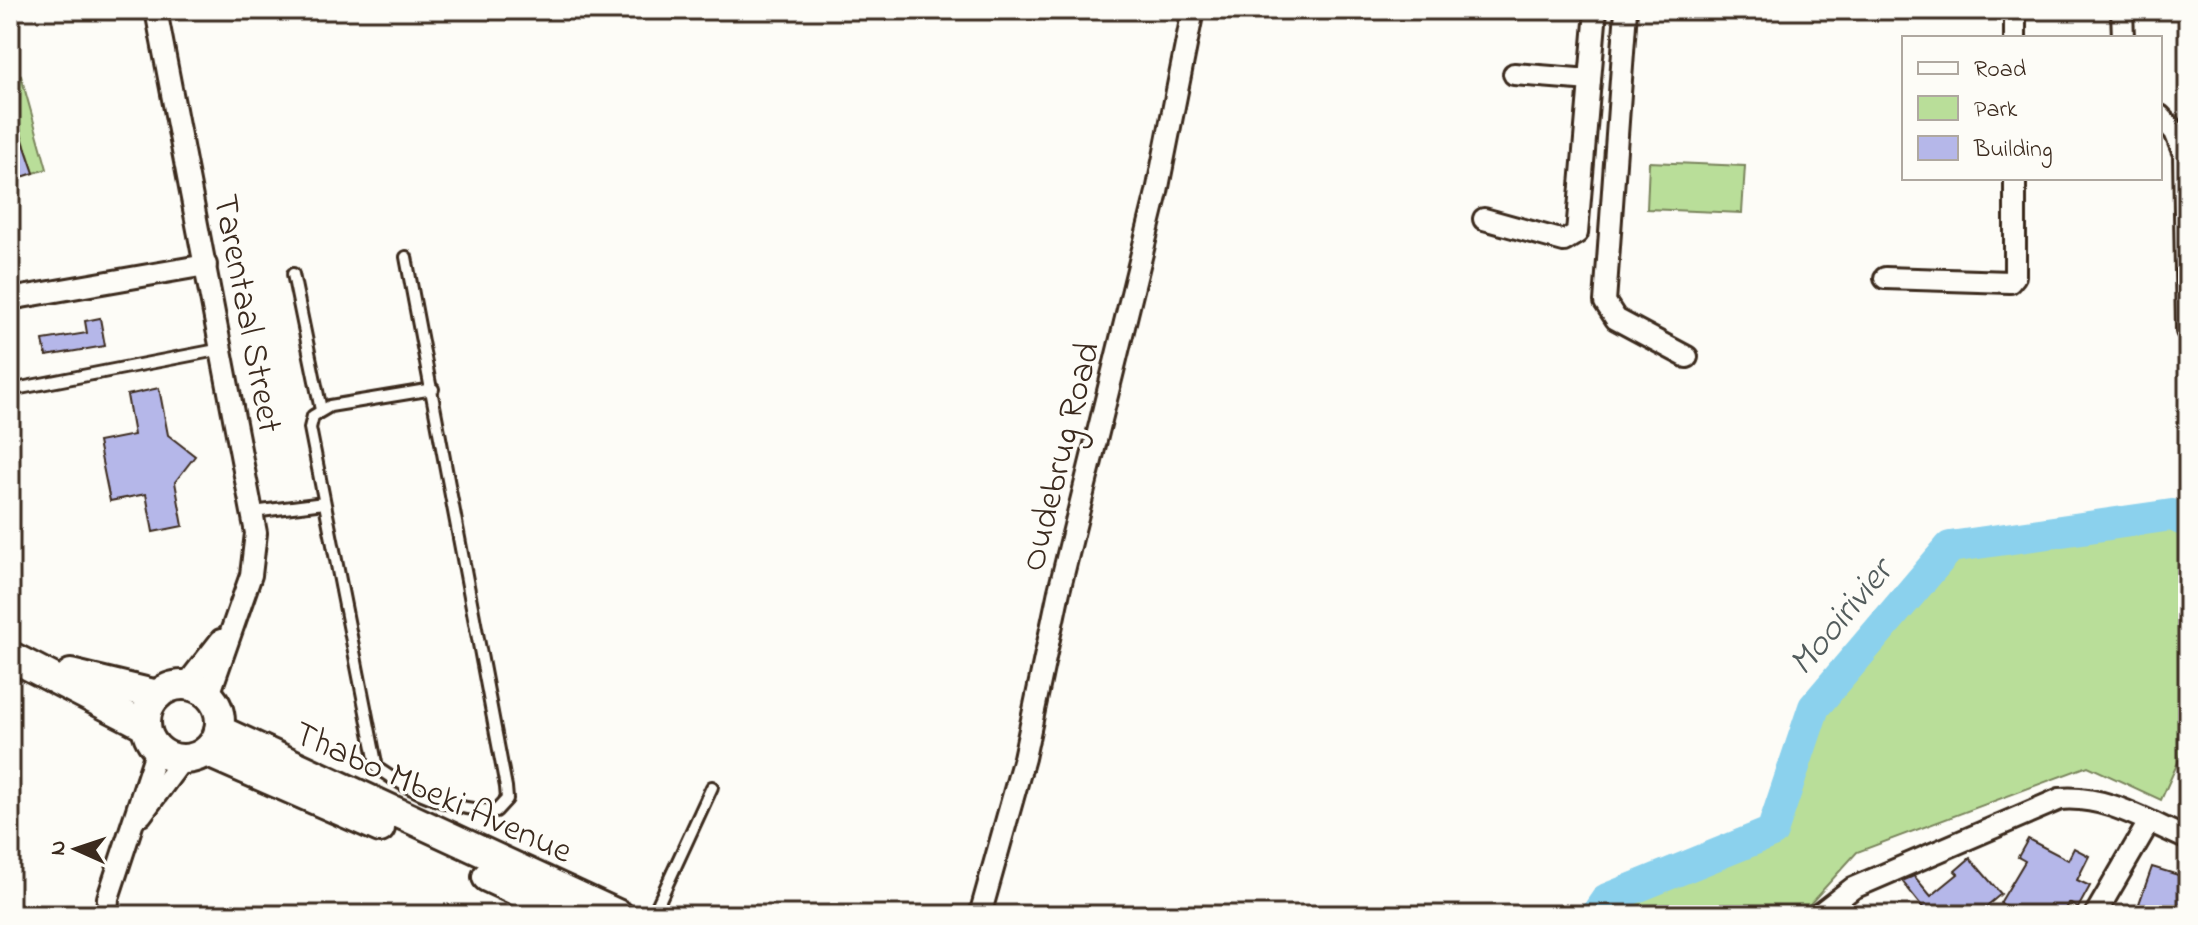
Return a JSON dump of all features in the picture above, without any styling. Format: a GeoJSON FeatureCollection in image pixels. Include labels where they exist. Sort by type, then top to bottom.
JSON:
{"type":"FeatureCollection","features":[{"type":"Feature","properties":{"kind":"main road","name":"Thabo Mbeki Avenue"},"geometry":{"type":"LineString","coordinates":[[21,660],[158,695]]}},
{"type":"Feature","properties":{"kind":"main road","name":"Thabo Mbeki Avenue"},"geometry":{"type":"LineString","coordinates":[[21,660],[182,744],[569,915]]}},
{"type":"Feature","properties":{"kind":"main road"},"geometry":{"type":"LineString","coordinates":[[166,689],[198,690],[218,707],[182,744],[148,709],[158,695],[166,689]]}},
{"type":"Feature","properties":{"kind":"main road","name":"Thabo Mbeki Avenue"},"geometry":{"type":"LineString","coordinates":[[182,744],[246,746],[619,915]]}},
{"type":"Feature","properties":{"kind":"street","name":"Tarentaal Street"},"geometry":{"type":"LineString","coordinates":[[156,10],[256,533],[251,575],[231,627],[198,690]]}},
{"type":"Feature","properties":{"kind":"street","name":"Oudebrug Road"},"geometry":{"type":"LineString","coordinates":[[980,915],[1024,758],[1059,591],[1157,192],[1193,10]]}},
{"type":"Feature","properties":{"kind":"street"},"geometry":{"type":"LineString","coordinates":[[1484,219],[1564,241],[1577,233],[1596,10]]}},
{"type":"Feature","properties":{"kind":"street"},"geometry":{"type":"LineString","coordinates":[[1626,10],[1605,302],[1616,319],[1687,357]]}},
{"type":"Feature","properties":{"kind":"street"},"geometry":{"type":"LineString","coordinates":[[2015,10],[2015,36]]}},
{"type":"Feature","properties":{"kind":"street"},"geometry":{"type":"LineString","coordinates":[[2122,10],[2123,36]]}},
{"type":"Feature","properties":{"kind":"street"},"geometry":{"type":"LineString","coordinates":[[1514,74],[1590,80]]}},
{"type":"Feature","properties":{"kind":"street"},"geometry":{"type":"LineString","coordinates":[[2162,118],[2175,132],[2184,154],[2187,331]]}},
{"type":"Feature","properties":{"kind":"street"},"geometry":{"type":"LineString","coordinates":[[1885,278],[2010,282],[2015,276],[2015,180]]}},
{"type":"Feature","properties":{"kind":"street"},"geometry":{"type":"LineString","coordinates":[[10,299],[206,265]]}},
{"type":"Feature","properties":{"kind":"street"},"geometry":{"type":"LineString","coordinates":[[107,915],[108,898],[130,831],[182,744]]}},
{"type":"Feature","properties":{"kind":"street"},"geometry":{"type":"LineString","coordinates":[[1818,915],[1866,882],[2060,799],[2084,797],[2106,802],[2188,839]]}},
{"type":"Feature","properties":{"kind":"street"},"geometry":{"type":"LineString","coordinates":[[2095,915],[2149,822]]}},
{"type":"Feature","properties":{"kind":"lane"},"geometry":{"type":"LineString","coordinates":[[406,257],[433,389],[506,787],[507,799],[496,811],[452,805],[401,784],[377,768],[310,428],[313,416],[321,410],[433,389]]}},
{"type":"Feature","properties":{"kind":"lane"},"geometry":{"type":"LineString","coordinates":[[293,274],[321,410]]}},
{"type":"Feature","properties":{"kind":"lane"},"geometry":{"type":"LineString","coordinates":[[10,390],[222,349]]}},
{"type":"Feature","properties":{"kind":"lane"},"geometry":{"type":"LineString","coordinates":[[253,512],[324,503]]}},
{"type":"Feature","properties":{"kind":"lane"},"geometry":{"type":"LineString","coordinates":[[653,915],[712,787]]}},
{"type":"Feature","properties":{"kind":"green space"},"geometry":{"type":"Polygon","coordinates":[[[21,76],[47,169],[34,173],[17,120],[10,122],[10,81],[21,76]]]}},
{"type":"Feature","properties":{"kind":"green space"},"geometry":{"type":"Polygon","coordinates":[[[1649,162],[1745,166],[1742,213],[1647,209],[1649,162]]]}},
{"type":"Feature","properties":{"kind":"green space"},"geometry":{"type":"Polygon","coordinates":[[[2172,515],[2188,522],[2188,740],[2161,800],[2088,766],[1857,852],[1800,915],[1596,915],[1607,899],[1772,832],[1814,707],[1950,547],[2172,515]]]}},
{"type":"Feature","properties":{"kind":"building"},"geometry":{"type":"Polygon","coordinates":[[[11,106],[34,173],[16,179],[10,160],[11,106]]]}},
{"type":"Feature","properties":{"kind":"building"},"geometry":{"type":"Polygon","coordinates":[[[100,318],[105,346],[46,356],[43,340],[87,333],[85,321],[100,318]]]}},
{"type":"Feature","properties":{"kind":"building"},"geometry":{"type":"Polygon","coordinates":[[[159,388],[168,435],[195,456],[175,482],[183,526],[153,532],[146,494],[110,501],[98,442],[134,435],[127,395],[159,388]]]}},
{"type":"Feature","properties":{"kind":"building"},"geometry":{"type":"Polygon","coordinates":[[[2028,839],[2068,860],[2074,848],[2089,856],[2077,880],[2090,886],[2078,908],[2069,903],[2063,915],[2012,915],[2014,910],[2000,903],[2025,861],[2018,857],[2028,839]]]}},
{"type":"Feature","properties":{"kind":"building"},"geometry":{"type":"Polygon","coordinates":[[[1970,858],[2001,894],[1976,915],[1929,915],[1902,881],[1914,876],[1931,896],[1958,874],[1955,871],[1970,858]]]}},
{"type":"Feature","properties":{"kind":"building"},"geometry":{"type":"Polygon","coordinates":[[[2152,867],[2188,878],[2188,915],[2135,915],[2152,867]]]}},
{"type":"Feature","properties":{"kind":"waterway","name":"Mooirivier"},"geometry":{"type":"LineString","coordinates":[[1596,915],[1607,899],[1772,832],[1814,707],[1950,547],[2172,515],[2188,522]]}}]}
